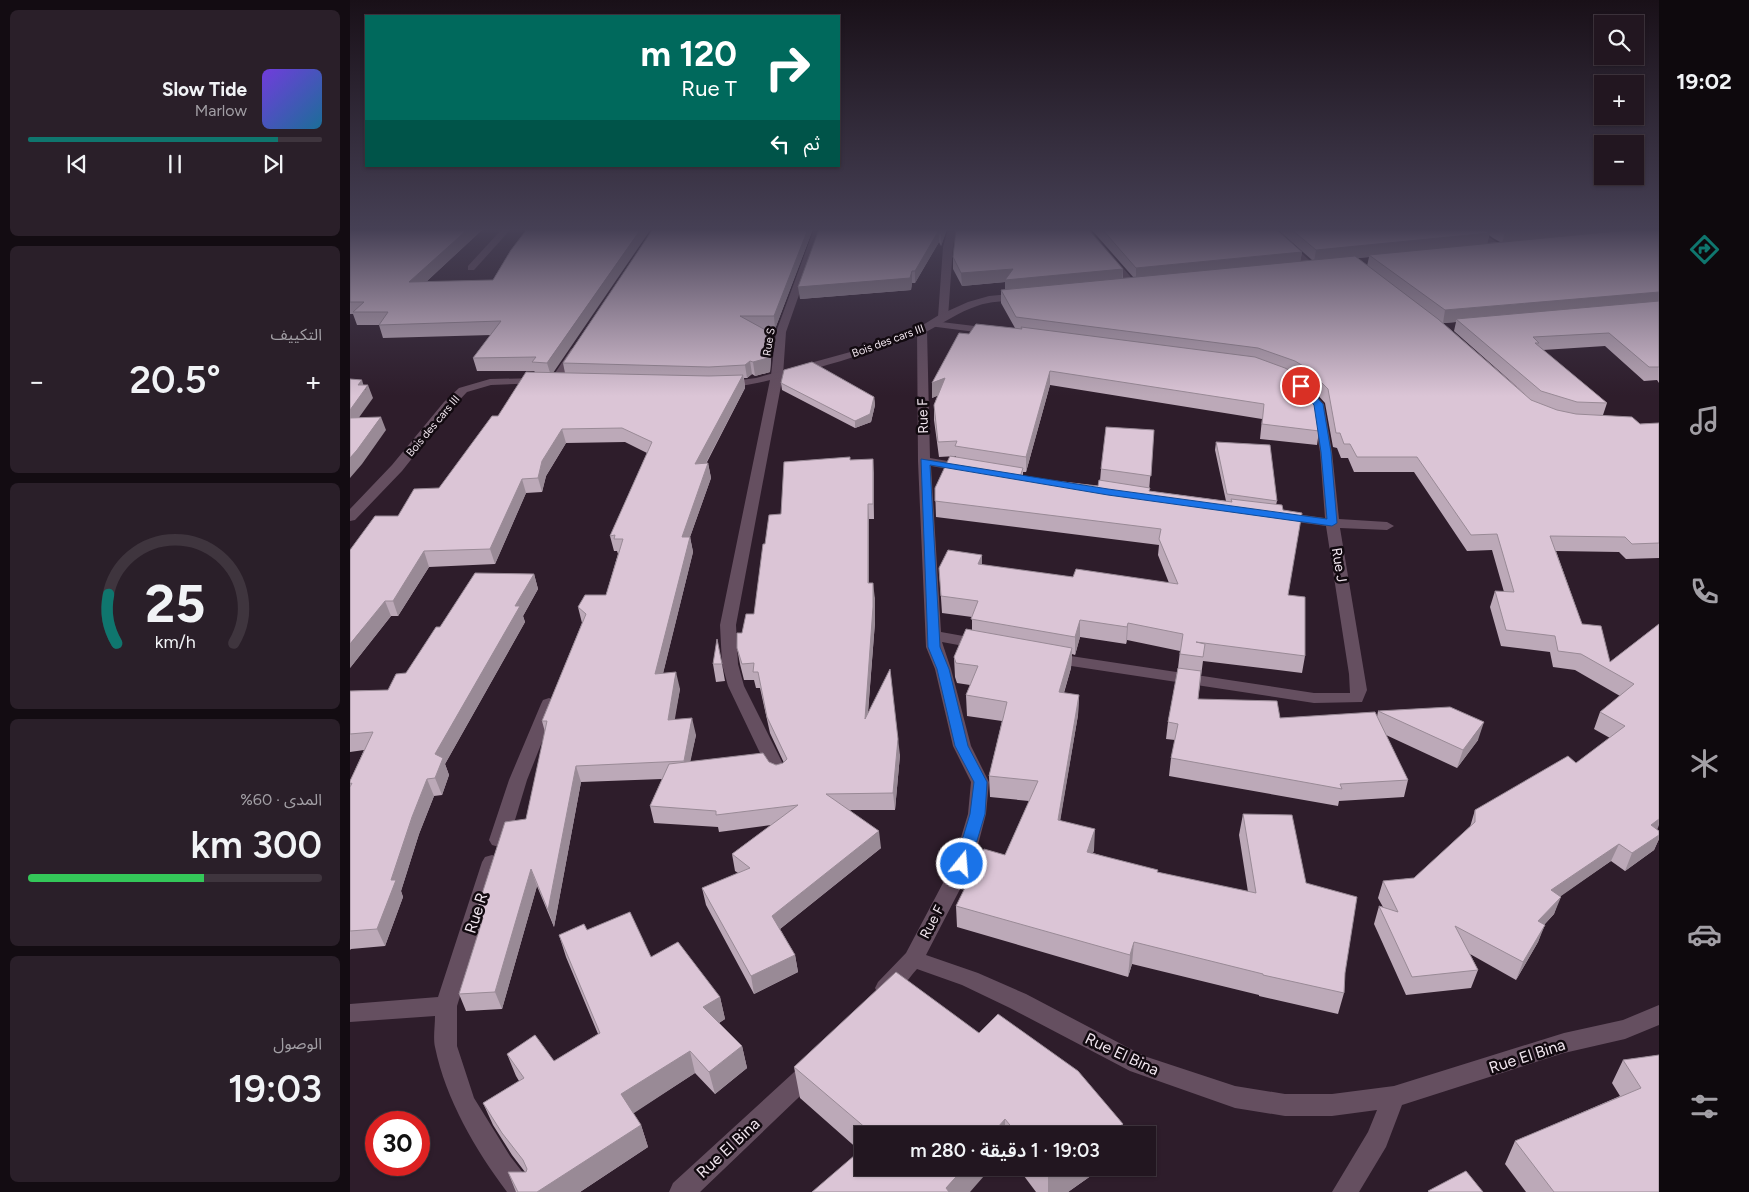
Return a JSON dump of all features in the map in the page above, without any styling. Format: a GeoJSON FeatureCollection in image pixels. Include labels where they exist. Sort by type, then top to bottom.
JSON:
{"type":"FeatureCollection","features":[{"type":"Feature","properties":{"kind":"street","name":"Rue S"},"geometry":{"type":"LineString","coordinates":[[779,774],[736,686],[730,664],[728,625],[777,375],[781,332],[798,285]]}},
{"type":"Feature","properties":{"kind":"street","name":"Rue F"},"geometry":{"type":"LineString","coordinates":[[913,959],[962,864],[978,814],[980,782],[962,746],[943,669],[934,647],[935,636],[924,461],[933,324],[941,285]]}},
{"type":"Feature","properties":{"kind":"street","name":"Bois des cars III"},"geometry":{"type":"LineString","coordinates":[[711,385],[748,383],[858,353],[933,324],[989,299],[1035,294]]}},
{"type":"Feature","properties":{"kind":"street"},"geometry":{"type":"LineString","coordinates":[[933,324],[1008,333]]}},
{"type":"Feature","properties":{"kind":"street","name":"Bois des cars III"},"geometry":{"type":"LineString","coordinates":[[350,517],[398,468],[448,405],[463,390],[476,385],[501,380],[560,382],[582,342]]}},
{"type":"Feature","properties":{"kind":"street","name":"Rue J"},"geometry":{"type":"LineString","coordinates":[[1040,656],[1314,698],[1356,698],[1360,690],[1332,523],[1326,452],[1318,404],[1301,386],[1288,378]]}},
{"type":"Feature","properties":{"kind":"street"},"geometry":{"type":"LineString","coordinates":[[924,461],[982,471]]}},
{"type":"Feature","properties":{"kind":"street"},"geometry":{"type":"LineString","coordinates":[[1264,513],[1332,523],[1387,526]]}},
{"type":"Feature","properties":{"kind":"street"},"geometry":{"type":"LineString","coordinates":[[935,636],[992,646]]}},
{"type":"Feature","properties":{"kind":"street","name":"Rue R"},"geometry":{"type":"LineString","coordinates":[[522,1192],[501,1164],[464,1102],[446,1046],[446,1006],[518,780],[558,682]]}},
{"type":"Feature","properties":{"kind":"street"},"geometry":{"type":"LineString","coordinates":[[873,1003],[913,959]]}},
{"type":"Feature","properties":{"kind":"street","name":"Rue El Bina"},"geometry":{"type":"LineString","coordinates":[[913,959],[970,979],[1018,1001],[1138,1064],[1235,1097],[1285,1104],[1332,1104],[1394,1097],[1564,1043],[1624,1029],[1659,1015]]}},
{"type":"Feature","properties":{"kind":"street"},"geometry":{"type":"LineString","coordinates":[[350,1014],[446,1006]]}},
{"type":"Feature","properties":{"kind":"street","name":"Rue El Bina"},"geometry":{"type":"LineString","coordinates":[[682,1192],[826,1054]]}},
{"type":"Feature","properties":{"kind":"street"},"geometry":{"type":"LineString","coordinates":[[1345,1192],[1377,1139],[1394,1097]]}},
{"type":"Feature","properties":{"kind":"building"},"geometry":{"type":"Polygon","coordinates":[[[350,285],[602,285],[547,363],[532,362],[536,357],[473,358],[501,321],[379,325],[388,312],[353,312],[364,302],[350,302],[350,285]]]}},
{"type":"Feature","properties":{"kind":"building"},"geometry":{"type":"Polygon","coordinates":[[[616,285],[786,285],[774,316],[740,316],[771,333],[768,358],[750,361],[745,365],[709,367],[563,363],[616,285]]]}},
{"type":"Feature","properties":{"kind":"building"},"geometry":{"type":"Polygon","coordinates":[[[799,285],[828,285],[798,287],[799,285]]]}},
{"type":"Feature","properties":{"kind":"building"},"geometry":{"type":"Polygon","coordinates":[[[1057,285],[1393,285],[1438,319],[1531,400],[1557,410],[1576,414],[1632,417],[1640,424],[1659,423],[1659,543],[1632,544],[1625,537],[1550,536],[1582,624],[1601,626],[1610,662],[1659,624],[1659,819],[1651,825],[1659,831],[1659,835],[1632,853],[1619,844],[1551,890],[1561,897],[1538,921],[1545,925],[1523,962],[1455,926],[1478,970],[1412,977],[1379,906],[1398,912],[1383,881],[1414,878],[1475,822],[1475,810],[1568,756],[1576,763],[1625,726],[1600,712],[1634,684],[1581,654],[1558,651],[1555,636],[1506,630],[1495,591],[1514,592],[1497,534],[1471,535],[1417,457],[1357,457],[1350,444],[1344,444],[1340,433],[1336,433],[1328,389],[1308,369],[1295,361],[1258,348],[1016,317],[1001,290],[1057,285]]]}},
{"type":"Feature","properties":{"kind":"building"},"geometry":{"type":"Polygon","coordinates":[[[1410,285],[1659,285],[1659,292],[1445,310],[1410,285]]]}},
{"type":"Feature","properties":{"kind":"building"},"geometry":{"type":"Polygon","coordinates":[[[1659,301],[1659,367],[1649,367],[1609,333],[1533,337],[1539,343],[1535,343],[1607,403],[1577,402],[1541,391],[1456,319],[1659,301]]]}},
{"type":"Feature","properties":{"kind":"building"},"geometry":{"type":"Polygon","coordinates":[[[976,324],[1022,329],[1021,327],[1255,357],[1298,375],[1313,392],[1319,431],[1262,424],[1264,404],[1050,371],[1026,457],[955,446],[957,441],[938,442],[934,405],[945,378],[932,383],[959,333],[969,334],[976,324]]]}},
{"type":"Feature","properties":{"kind":"building"},"geometry":{"type":"Polygon","coordinates":[[[812,362],[874,397],[870,414],[855,421],[781,383],[784,370],[812,362]]]}},
{"type":"Feature","properties":{"kind":"building"},"geometry":{"type":"Polygon","coordinates":[[[526,372],[743,375],[695,464],[708,463],[682,537],[690,537],[655,674],[676,672],[668,720],[692,718],[684,761],[576,766],[548,910],[531,869],[495,992],[459,994],[483,918],[474,919],[505,822],[526,819],[547,721],[542,721],[586,614],[578,607],[585,595],[606,595],[623,539],[614,539],[615,535],[610,536],[652,442],[622,428],[562,429],[542,461],[538,478],[522,479],[490,549],[424,551],[393,601],[385,601],[350,644],[350,550],[375,516],[398,516],[414,489],[439,488],[492,416],[498,416],[526,372]]]}},
{"type":"Feature","properties":{"kind":"building"},"geometry":{"type":"Polygon","coordinates":[[[350,379],[362,380],[358,385],[368,385],[350,410],[350,379]]]}},
{"type":"Feature","properties":{"kind":"building"},"geometry":{"type":"Polygon","coordinates":[[[381,417],[357,450],[350,458],[350,418],[381,417]]]}},
{"type":"Feature","properties":{"kind":"building"},"geometry":{"type":"Polygon","coordinates":[[[1106,427],[1154,430],[1151,476],[1101,469],[1106,427]]]}},
{"type":"Feature","properties":{"kind":"building"},"geometry":{"type":"Polygon","coordinates":[[[1216,442],[1270,445],[1277,501],[1227,494],[1216,442]]]}},
{"type":"Feature","properties":{"kind":"building"},"geometry":{"type":"Polygon","coordinates":[[[950,456],[1023,468],[1020,477],[1098,486],[1099,480],[1150,488],[1149,491],[1232,502],[1231,499],[1282,505],[1283,510],[1302,513],[1288,595],[1305,597],[1305,656],[1196,642],[1205,644],[1203,657],[1180,654],[1183,634],[1128,623],[1127,627],[1080,620],[1075,637],[971,619],[978,601],[941,596],[939,568],[948,550],[982,555],[978,564],[1073,577],[1076,569],[1178,584],[1159,539],[1161,529],[935,501],[935,488],[950,456]]]}},
{"type":"Feature","properties":{"kind":"building"},"geometry":{"type":"Polygon","coordinates":[[[850,457],[850,460],[873,459],[873,504],[868,504],[868,583],[873,583],[873,607],[865,719],[890,669],[898,739],[893,793],[826,794],[879,831],[772,916],[795,955],[751,976],[702,888],[750,868],[732,854],[798,805],[716,815],[716,811],[650,806],[669,764],[763,753],[769,762],[776,765],[783,763],[787,759],[767,717],[758,672],[753,672],[754,663],[742,664],[737,648],[737,633],[742,633],[746,614],[754,614],[763,544],[765,544],[769,515],[781,514],[784,462],[850,457]]]}},
{"type":"Feature","properties":{"kind":"building"},"geometry":{"type":"Polygon","coordinates":[[[475,573],[534,574],[515,606],[520,606],[435,754],[443,758],[435,778],[427,779],[412,817],[391,880],[396,880],[377,929],[350,931],[350,787],[352,783],[350,784],[350,781],[373,732],[350,734],[350,691],[388,690],[396,674],[406,673],[436,627],[440,627],[475,573]]]}},
{"type":"Feature","properties":{"kind":"building"},"geometry":{"type":"Polygon","coordinates":[[[966,629],[1072,648],[1059,692],[1079,695],[1058,820],[1095,829],[1087,852],[1158,870],[1157,872],[1256,893],[1243,814],[1292,815],[1306,883],[1357,897],[1345,973],[1344,993],[1263,975],[1134,942],[1130,955],[956,906],[984,849],[1005,855],[1038,781],[989,776],[1007,702],[966,695],[978,666],[956,663],[954,657],[966,629]]]}},
{"type":"Feature","properties":{"kind":"building"},"geometry":{"type":"Polygon","coordinates":[[[717,639],[722,664],[713,664],[717,639]]]}},
{"type":"Feature","properties":{"kind":"building"},"geometry":{"type":"Polygon","coordinates":[[[1178,668],[1201,671],[1198,699],[1277,701],[1280,718],[1375,712],[1408,780],[1340,784],[1342,789],[1171,758],[1178,724],[1168,722],[1178,668]]]}},
{"type":"Feature","properties":{"kind":"building"},"geometry":{"type":"Polygon","coordinates":[[[1450,707],[1484,722],[1463,750],[1378,711],[1450,707]]]}},
{"type":"Feature","properties":{"kind":"building"},"geometry":{"type":"Polygon","coordinates":[[[630,912],[651,957],[678,942],[720,997],[703,1007],[742,1046],[709,1072],[690,1051],[621,1094],[641,1125],[537,1192],[518,1192],[508,1172],[526,1172],[527,1169],[523,1160],[502,1133],[483,1103],[524,1078],[507,1054],[535,1035],[554,1061],[600,1033],[559,935],[584,924],[587,930],[630,912]]]}},
{"type":"Feature","properties":{"kind":"building"},"geometry":{"type":"Polygon","coordinates":[[[896,972],[979,1033],[998,1014],[1078,1071],[1123,1124],[1120,1126],[1011,1126],[1005,1119],[999,1126],[863,1126],[794,1067],[896,972]]]}},
{"type":"Feature","properties":{"kind":"building"},"geometry":{"type":"Polygon","coordinates":[[[1659,1055],[1659,1192],[1554,1192],[1515,1141],[1641,1088],[1623,1060],[1659,1055]]]}},
{"type":"Feature","properties":{"kind":"building"},"geometry":{"type":"Polygon","coordinates":[[[854,1156],[854,1176],[957,1176],[946,1188],[949,1192],[812,1192],[854,1156]]]}},
{"type":"Feature","properties":{"kind":"building"},"geometry":{"type":"Polygon","coordinates":[[[1466,1171],[1483,1192],[1428,1191],[1466,1171]]]}},
{"type":"Feature","properties":{"kind":"route"},"geometry":{"type":"LineString","coordinates":[[962,864],[978,814],[980,782],[962,746],[943,669],[934,647],[935,636],[924,461],[1108,492],[1332,523],[1326,452],[1318,404],[1301,386]]}}]}
